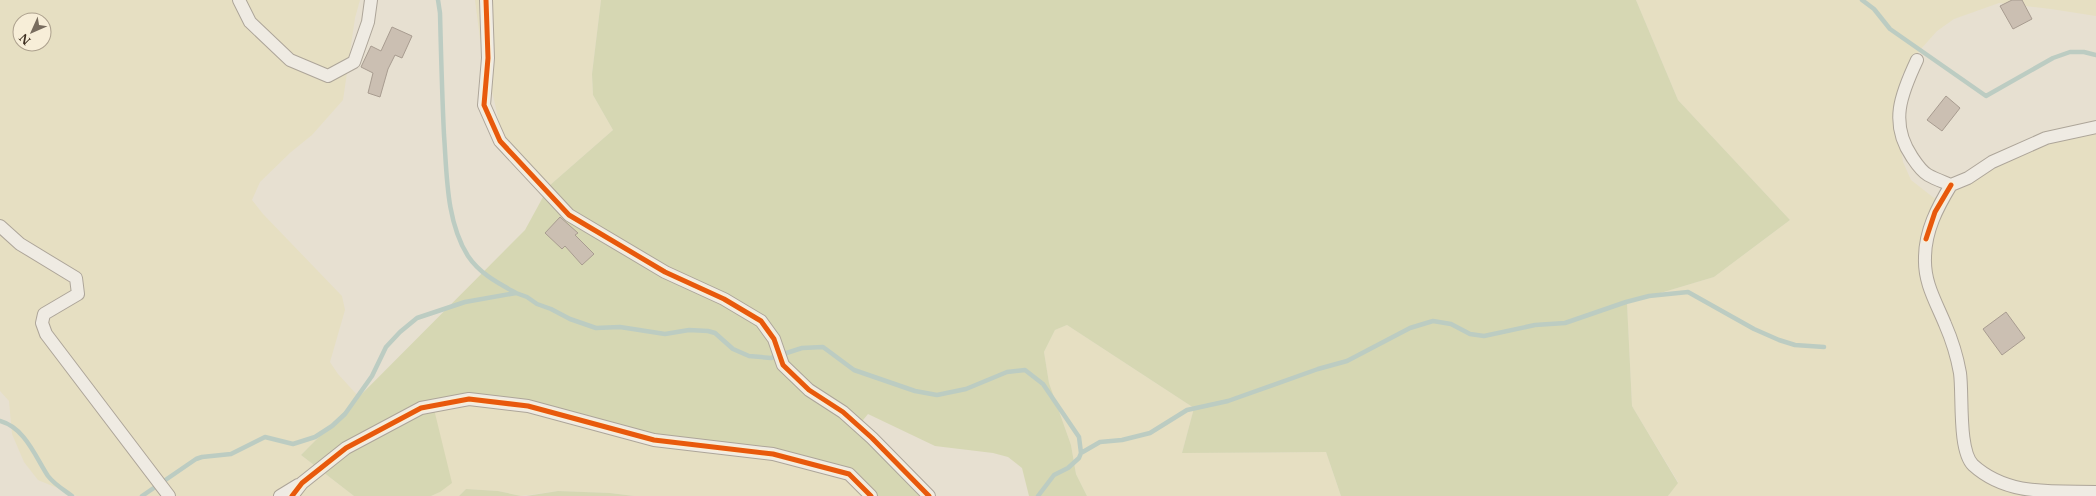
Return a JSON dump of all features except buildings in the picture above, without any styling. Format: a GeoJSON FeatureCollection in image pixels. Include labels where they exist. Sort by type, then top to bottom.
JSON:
{"type":"FeatureCollection","features":[{"type":"Feature","properties":{"kind":"street"},"geometry":{"type":"LineString","coordinates":[[239,0],[250,22],[290,60],[328,76],[354,62],[368,22],[372,0]]}},
{"type":"Feature","properties":{"kind":"street"},"geometry":{"type":"LineString","coordinates":[[486,0],[488,58],[484,105],[500,140],[569,215],[666,272],[724,299],[761,321],[776,346],[783,365],[809,390],[843,412],[872,438],[929,496]]}},
{"type":"Feature","properties":{"kind":"street"},"geometry":{"type":"LineString","coordinates":[[1917,60],[1904,88],[1899,106],[1900,134],[1907,150],[1927,174],[1951,185]]}},
{"type":"Feature","properties":{"kind":"street"},"geometry":{"type":"LineString","coordinates":[[2096,127],[2046,138],[1992,162],[1968,178],[1951,185],[1935,212],[1926,239],[1925,274],[1934,302],[1945,324],[1956,352],[1960,375],[1964,446],[1971,464],[1986,477],[2023,492],[2096,492]]}},
{"type":"Feature","properties":{"kind":"street"},"geometry":{"type":"LineString","coordinates":[[0,226],[20,244],[76,278],[78,294],[44,314],[42,323],[46,334],[168,494]]}},
{"type":"Feature","properties":{"kind":"street"},"geometry":{"type":"LineString","coordinates":[[280,496],[302,482],[346,448],[421,408],[469,399],[528,406],[654,440],[773,454],[849,474],[871,496]]}},
{"type":"Feature","properties":{"kind":"street"},"geometry":{"type":"LineString","coordinates":[[292,496],[302,482]]}},
{"type":"Feature","properties":{"kind":"shaded area"},"geometry":{"type":"Polygon","coordinates":[[[0,0],[360,0],[355,18],[343,100],[312,135],[291,152],[260,182],[252,200],[263,214],[342,296],[345,310],[330,362],[338,374],[359,397],[301,455],[354,496],[77,496],[38,480],[24,462],[12,434],[9,401],[0,391],[0,0]]]}},
{"type":"Feature","properties":{"kind":"shaded area"},"geometry":{"type":"Polygon","coordinates":[[[475,0],[601,0],[592,74],[593,95],[613,130],[549,186],[503,139],[480,39],[475,0]]]}},
{"type":"Feature","properties":{"kind":"shaded area"},"geometry":{"type":"Polygon","coordinates":[[[1636,0],[2096,0],[2096,16],[1999,3],[1954,19],[1937,31],[1920,50],[1902,75],[1896,116],[1903,162],[1911,180],[1934,198],[2047,143],[2096,126],[2096,496],[1668,496],[1678,482],[1632,406],[1627,303],[1714,277],[1790,220],[1678,100],[1636,0]]]}},
{"type":"Feature","properties":{"kind":"shaded area"},"geometry":{"type":"Polygon","coordinates":[[[1067,325],[1194,408],[1182,453],[1326,452],[1341,496],[1087,496],[1076,474],[1071,445],[1049,383],[1044,352],[1055,330],[1067,325]]]}},
{"type":"Feature","properties":{"kind":"shaded area"},"geometry":{"type":"Polygon","coordinates":[[[483,400],[804,458],[860,487],[871,496],[634,496],[610,493],[558,491],[521,496],[498,491],[466,489],[459,496],[431,496],[440,492],[431,401],[483,400]]]}},
{"type":"Feature","properties":{"kind":"green space"},"geometry":{"type":"Polygon","coordinates":[[[601,0],[1636,0],[1678,100],[1790,220],[1714,277],[1627,303],[1632,406],[1678,483],[1668,496],[1341,496],[1326,452],[1182,453],[1194,408],[1067,325],[1055,330],[1044,352],[1049,383],[1071,445],[1076,474],[1087,496],[1029,496],[1022,468],[1008,457],[993,453],[935,446],[868,414],[859,425],[925,496],[871,496],[860,487],[804,458],[668,438],[483,400],[432,401],[452,483],[440,492],[431,496],[354,496],[301,455],[525,230],[549,186],[613,130],[593,95],[592,74],[601,0]]]}},
{"type":"Feature","properties":{"kind":"green space"},"geometry":{"type":"Polygon","coordinates":[[[466,489],[498,491],[521,496],[459,496],[466,489]]]}},
{"type":"Feature","properties":{"kind":"green space"},"geometry":{"type":"Polygon","coordinates":[[[558,491],[610,493],[634,496],[526,496],[558,491]]]}},
{"type":"Feature","properties":{"kind":"waterway"},"geometry":{"type":"LineString","coordinates":[[438,0],[440,13],[443,120],[447,182],[455,228],[468,256],[478,268],[490,278],[516,293]]}},
{"type":"Feature","properties":{"kind":"waterway"},"geometry":{"type":"LineString","coordinates":[[1862,0],[1874,9],[1890,29],[1986,96],[2053,58],[2070,52],[2084,52],[2096,55]]}},
{"type":"Feature","properties":{"kind":"waterway"},"geometry":{"type":"LineString","coordinates":[[1081,453],[1100,442],[1122,440],[1150,433],[1187,410],[1228,401],[1318,369],[1347,361],[1410,328],[1433,321],[1451,324],[1470,334],[1484,336],[1535,325],[1565,323],[1626,302],[1649,296],[1688,292],[1754,329],[1779,340],[1795,345],[1824,347]]}},
{"type":"Feature","properties":{"kind":"waterway"},"geometry":{"type":"LineString","coordinates":[[142,496],[196,459],[231,454],[265,437],[293,444],[315,437],[332,426],[345,414],[372,376],[386,347],[400,332],[417,318],[465,302],[516,293],[570,319],[596,328],[620,327],[665,334],[689,330],[708,331],[715,333],[733,349],[749,356],[771,358],[802,348],[823,347],[854,370],[915,391],[937,395],[966,389],[1007,372],[1025,370],[1043,384],[1079,437],[1081,453],[1079,458],[1068,468],[1054,475],[1038,496]]}},
{"type":"Feature","properties":{"kind":"waterway"},"geometry":{"type":"LineString","coordinates":[[0,421],[9,425],[23,436],[50,479],[72,496]]}},
{"type":"Feature","properties":{"kind":"cycle path"},"geometry":{"type":"LineString","coordinates":[[486,0],[488,58],[484,105],[500,141],[569,215],[665,272],[724,299],[761,321],[774,339],[783,365],[809,390],[843,412],[872,438],[929,496]]}},
{"type":"Feature","properties":{"kind":"cycle path"},"geometry":{"type":"LineString","coordinates":[[1926,239],[1935,212],[1951,185]]}},
{"type":"Feature","properties":{"kind":"cycle path"},"geometry":{"type":"LineString","coordinates":[[292,496],[302,483],[346,448],[421,408],[469,399],[528,406],[654,440],[773,454],[849,474],[871,496]]}}]}
